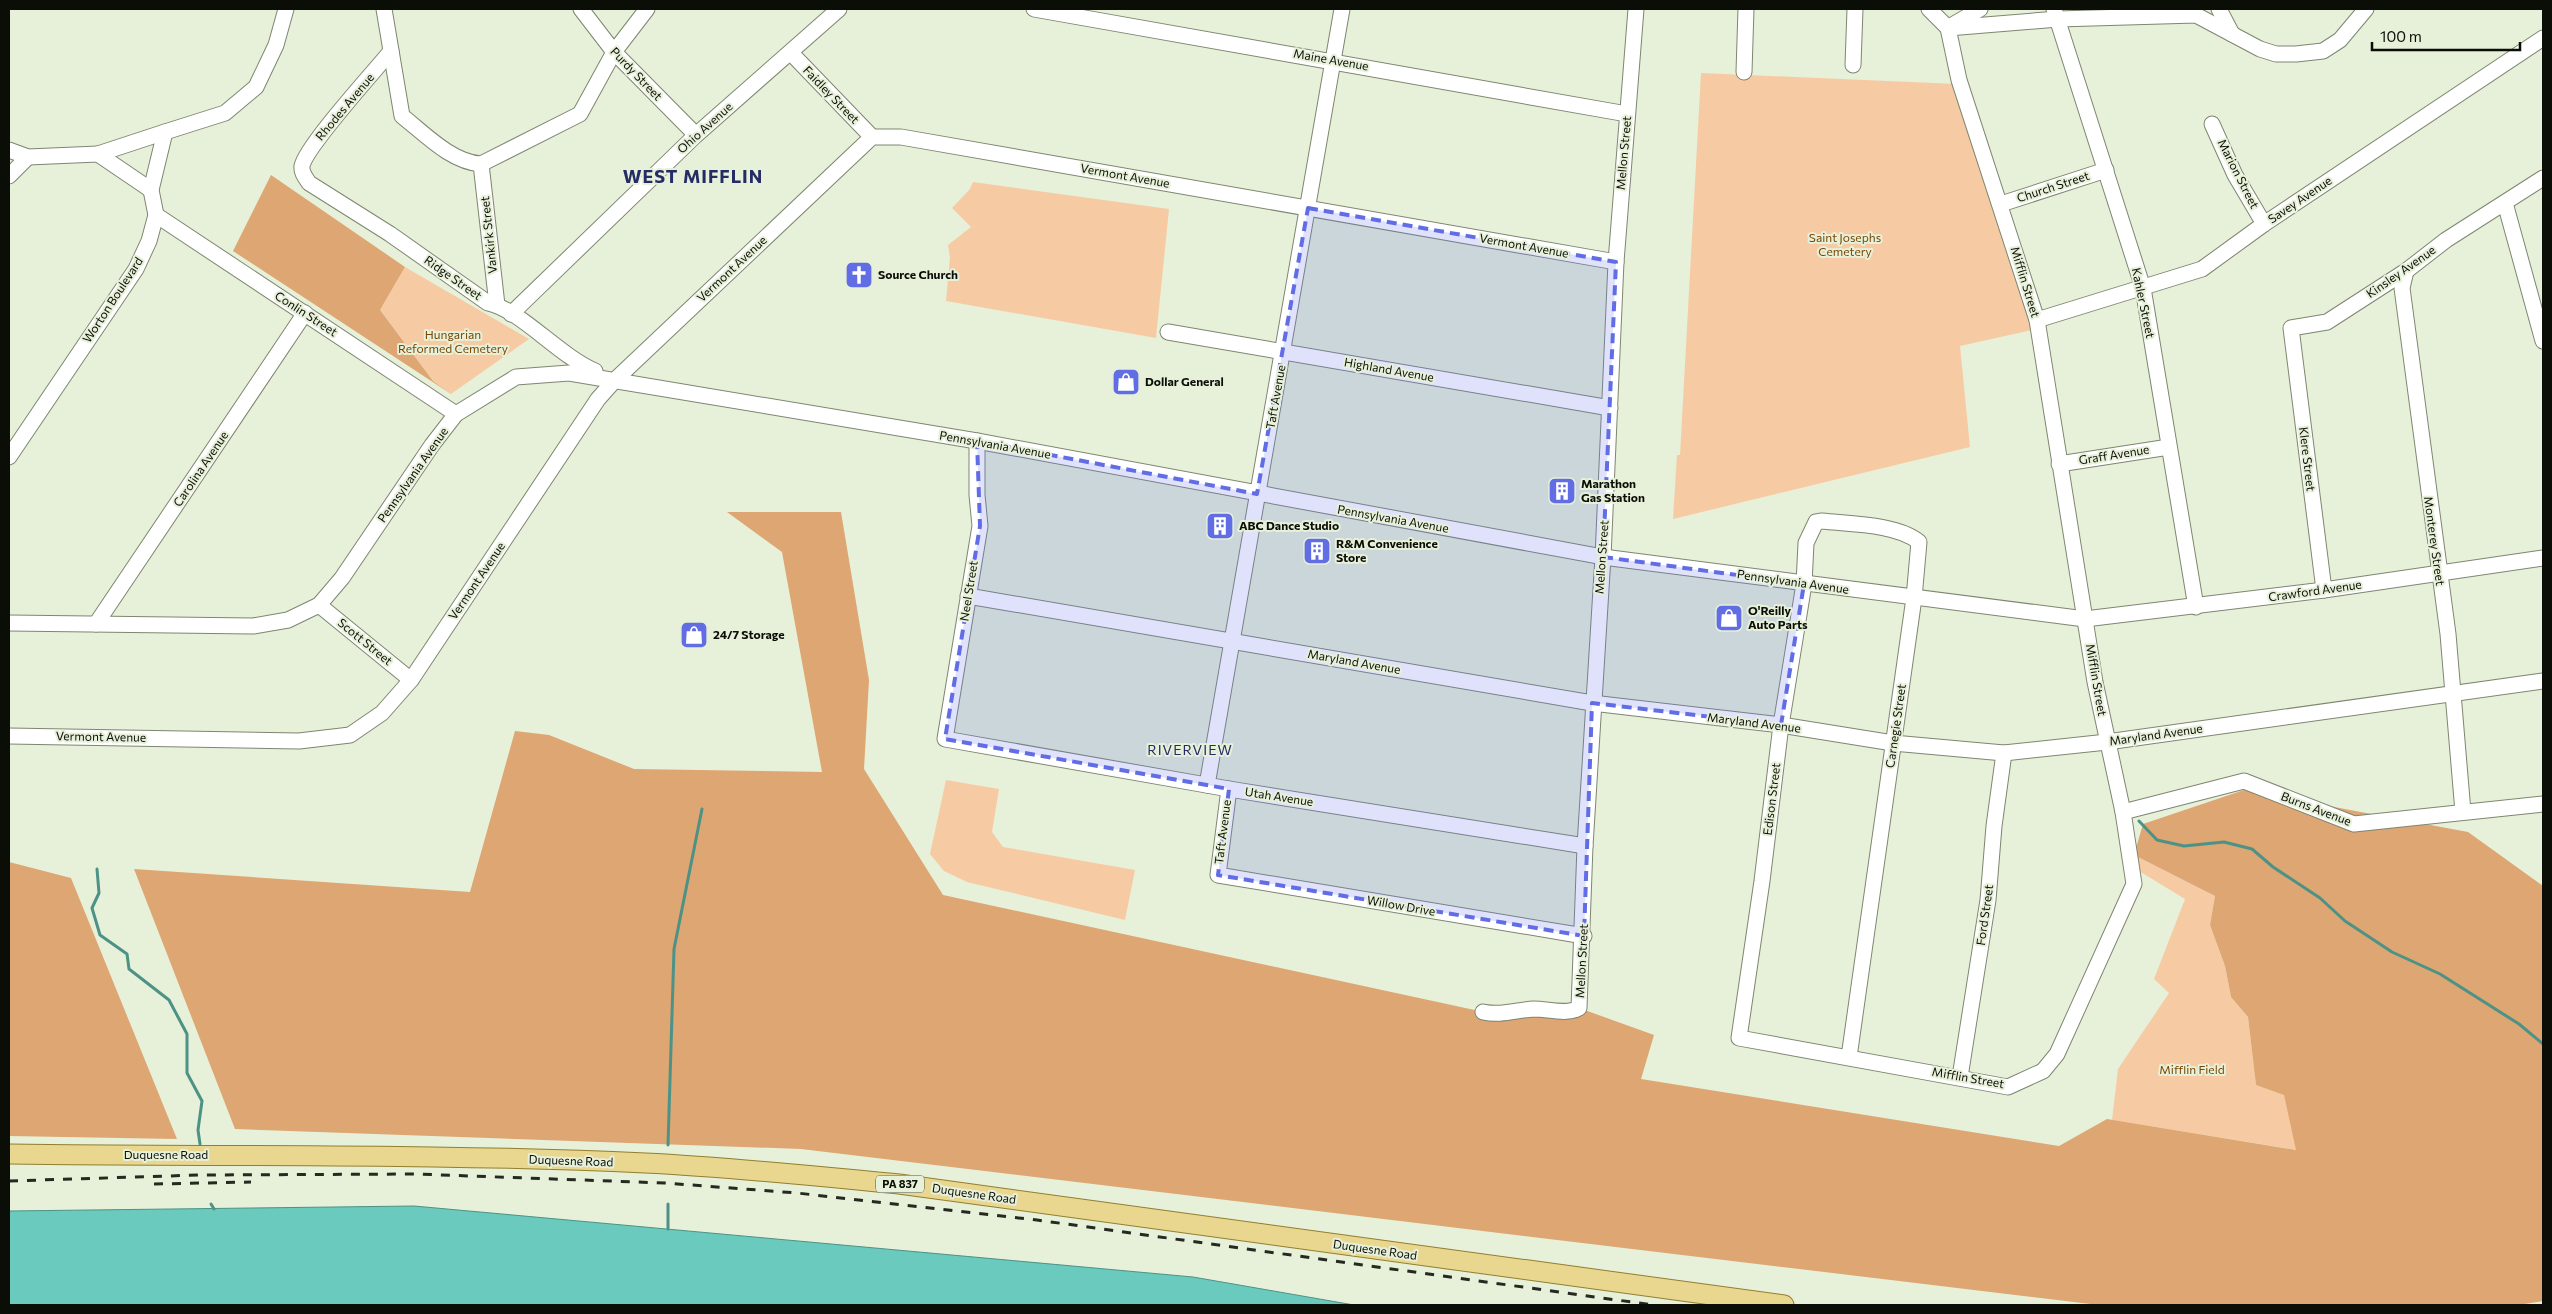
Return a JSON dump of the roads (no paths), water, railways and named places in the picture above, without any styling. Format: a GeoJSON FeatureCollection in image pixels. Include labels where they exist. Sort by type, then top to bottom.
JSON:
{"type":"FeatureCollection","features":[{"type":"Feature","properties":{"kind":"main road","name":"Duquesne Road"},"geometry":{"type":"LineString","coordinates":[[9,1154],[514,1159],[646,1163],[757,1171],[899,1184],[1784,1305]]}},
{"type":"Feature","properties":{"kind":"street"},"geometry":{"type":"LineString","coordinates":[[9,150],[28,157],[98,154],[225,113],[256,87],[276,45],[286,9]]}},
{"type":"Feature","properties":{"kind":"street"},"geometry":{"type":"LineString","coordinates":[[384,9],[402,116],[444,149],[468,163],[481,164],[580,114],[614,52],[647,9]]}},
{"type":"Feature","properties":{"kind":"street","name":"Purdy Street"},"geometry":{"type":"LineString","coordinates":[[581,9],[614,52],[696,135]]}},
{"type":"Feature","properties":{"kind":"street","name":"Ohio Avenue"},"geometry":{"type":"LineString","coordinates":[[512,314],[696,135],[839,9]]}},
{"type":"Feature","properties":{"kind":"street","name":"Maine Avenue"},"geometry":{"type":"LineString","coordinates":[[1042,9],[1627,114]]}},
{"type":"Feature","properties":{"kind":"street","name":"Taft Avenue"},"geometry":{"type":"LineString","coordinates":[[1207,785],[1257,494],[1284,352],[1342,9]]}},
{"type":"Feature","properties":{"kind":"street","name":"Mellon Street"},"geometry":{"type":"LineString","coordinates":[[1483,1012],[1512,1014],[1532,1009],[1573,1012],[1579,1008],[1584,936],[1585,846],[1592,703],[1603,557],[1616,262],[1636,9]]}},
{"type":"Feature","properties":{"kind":"street"},"geometry":{"type":"LineString","coordinates":[[1744,72],[1746,9]]}},
{"type":"Feature","properties":{"kind":"street"},"geometry":{"type":"LineString","coordinates":[[1852,64],[1855,9]]}},
{"type":"Feature","properties":{"kind":"street"},"geometry":{"type":"LineString","coordinates":[[1948,28],[1980,9]]}},
{"type":"Feature","properties":{"kind":"street"},"geometry":{"type":"LineString","coordinates":[[2219,9],[2232,34]]}},
{"type":"Feature","properties":{"kind":"street"},"geometry":{"type":"LineString","coordinates":[[1948,28],[2056,14],[2196,15],[2260,49],[2276,54],[2323,50],[2340,40],[2366,9]]}},
{"type":"Feature","properties":{"kind":"street"},"geometry":{"type":"LineString","coordinates":[[1932,10],[1948,28]]}},
{"type":"Feature","properties":{"kind":"street","name":"Kahler Street"},"geometry":{"type":"LineString","coordinates":[[2056,14],[2142,288],[2196,607]]}},
{"type":"Feature","properties":{"kind":"street","name":"Mifflin Street"},"geometry":{"type":"LineString","coordinates":[[1739,1038],[2008,1087],[2044,1071],[2057,1054],[2134,884],[2123,812],[2107,742],[2059,464],[2037,320],[2001,204],[1959,80],[1948,28]]}},
{"type":"Feature","properties":{"kind":"street","name":"Savey Avenue"},"geometry":{"type":"LineString","coordinates":[[2037,320],[2202,269],[2264,224],[2543,38]]}},
{"type":"Feature","properties":{"kind":"street","name":"Rhodes Avenue"},"geometry":{"type":"LineString","coordinates":[[302,165],[316,141],[391,52]]}},
{"type":"Feature","properties":{"kind":"street","name":"Faidley Street"},"geometry":{"type":"LineString","coordinates":[[791,53],[872,137]]}},
{"type":"Feature","properties":{"kind":"street","name":"Marion Street"},"geometry":{"type":"LineString","coordinates":[[2212,124],[2235,175],[2264,224]]}},
{"type":"Feature","properties":{"kind":"street","name":"Worton Boulevard"},"geometry":{"type":"LineString","coordinates":[[10,451],[136,269],[149,241],[156,215],[151,190],[165,132]]}},
{"type":"Feature","properties":{"kind":"street","name":"Vermont Avenue"},"geometry":{"type":"LineString","coordinates":[[9,736],[299,741],[350,734],[382,713],[411,680],[596,402],[615,380],[872,137],[901,137],[1616,262]]}},
{"type":"Feature","properties":{"kind":"street"},"geometry":{"type":"LineString","coordinates":[[98,154],[151,190]]}},
{"type":"Feature","properties":{"kind":"street"},"geometry":{"type":"LineString","coordinates":[[9,176],[28,157]]}},
{"type":"Feature","properties":{"kind":"street","name":"Vankirk Street"},"geometry":{"type":"LineString","coordinates":[[481,164],[497,305]]}},
{"type":"Feature","properties":{"kind":"street","name":"Ridge Street"},"geometry":{"type":"LineString","coordinates":[[302,165],[303,173],[310,183],[390,234],[488,303],[497,305],[512,314],[576,363],[615,380]]}},
{"type":"Feature","properties":{"kind":"street","name":"Church Street"},"geometry":{"type":"LineString","coordinates":[[2001,204],[2106,170]]}},
{"type":"Feature","properties":{"kind":"street","name":"Kinsley Avenue"},"geometry":{"type":"LineString","coordinates":[[2291,328],[2327,322],[2406,271],[2446,240],[2543,178]]}},
{"type":"Feature","properties":{"kind":"street"},"geometry":{"type":"LineString","coordinates":[[2505,204],[2543,341]]}},
{"type":"Feature","properties":{"kind":"street","name":"Conlin Street"},"geometry":{"type":"LineString","coordinates":[[156,215],[456,414]]}},
{"type":"Feature","properties":{"kind":"street","name":"Monterey Street"},"geometry":{"type":"LineString","coordinates":[[2406,271],[2402,288],[2454,693],[2463,812]]}},
{"type":"Feature","properties":{"kind":"street","name":"Carolina Avenue"},"geometry":{"type":"LineString","coordinates":[[96,624],[305,313]]}},
{"type":"Feature","properties":{"kind":"street","name":"Klere Street"},"geometry":{"type":"LineString","coordinates":[[2291,328],[2324,590]]}},
{"type":"Feature","properties":{"kind":"street","name":"Highland Avenue"},"geometry":{"type":"LineString","coordinates":[[1168,332],[1610,408]]}},
{"type":"Feature","properties":{"kind":"street","name":"Pennsylvania Avenue"},"geometry":{"type":"LineString","coordinates":[[9,623],[253,626],[288,620],[319,605],[342,578],[432,445],[456,414],[516,377],[569,373],[977,441],[1603,557],[2086,619]]}},
{"type":"Feature","properties":{"kind":"street","name":"Neel Street"},"geometry":{"type":"LineString","coordinates":[[945,739],[980,521],[977,494],[977,441]]}},
{"type":"Feature","properties":{"kind":"street","name":"Graff Avenue"},"geometry":{"type":"LineString","coordinates":[[2059,464],[2169,446]]}},
{"type":"Feature","properties":{"kind":"street","name":"Carnegie Street"},"geometry":{"type":"LineString","coordinates":[[1804,562],[1806,543],[1816,522],[1822,521],[1895,530],[1911,535],[1919,542],[1914,598],[1850,1057]]}},
{"type":"Feature","properties":{"kind":"street","name":"Crawford Avenue"},"geometry":{"type":"LineString","coordinates":[[2086,619],[2324,590],[2543,558]]}},
{"type":"Feature","properties":{"kind":"street","name":"Edison Street"},"geometry":{"type":"LineString","coordinates":[[1739,1038],[1762,881],[1781,726],[1804,584],[1804,562]]}},
{"type":"Feature","properties":{"kind":"street","name":"Maryland Avenue"},"geometry":{"type":"LineString","coordinates":[[968,596],[1592,703],[1781,726],[1893,743],[2004,753],[2107,742],[2543,682]]}},
{"type":"Feature","properties":{"kind":"street","name":"Scott Street"},"geometry":{"type":"LineString","coordinates":[[319,605],[411,680]]}},
{"type":"Feature","properties":{"kind":"street","name":"Utah Avenue"},"geometry":{"type":"LineString","coordinates":[[945,739],[1228,789],[1585,846]]}},
{"type":"Feature","properties":{"kind":"street","name":"Ford Street"},"geometry":{"type":"LineString","coordinates":[[1960,1077],[1988,900],[1994,826],[2004,753]]}},
{"type":"Feature","properties":{"kind":"street","name":"Burns Avenue"},"geometry":{"type":"LineString","coordinates":[[2123,812],[2244,781],[2354,824],[2543,804]]}},
{"type":"Feature","properties":{"kind":"street","name":"Taft Avenue"},"geometry":{"type":"LineString","coordinates":[[1218,875],[1228,789]]}},
{"type":"Feature","properties":{"kind":"street","name":"Willow Drive"},"geometry":{"type":"LineString","coordinates":[[1218,875],[1584,936]]}},
{"type":"Feature","properties":{"kind":"water"},"geometry":{"type":"Polygon","coordinates":[[[414,1206],[1193,1277],[1354,1305],[9,1305],[9,1211],[414,1206]]]}},
{"type":"Feature","properties":{"kind":"waterway"},"geometry":{"type":"LineString","coordinates":[[668,1145],[674,949],[702,809]]}},
{"type":"Feature","properties":{"kind":"waterway"},"geometry":{"type":"LineString","coordinates":[[2139,821],[2157,840],[2184,846],[2224,842],[2252,849],[2273,867],[2320,898],[2345,921],[2392,952],[2440,974],[2519,1024],[2543,1044]]}},
{"type":"Feature","properties":{"kind":"waterway"},"geometry":{"type":"LineString","coordinates":[[97,869],[99,893],[92,908],[100,935],[127,954],[129,969],[169,1000],[187,1034],[187,1073],[202,1101],[198,1130],[200,1144]]}},
{"type":"Feature","properties":{"kind":"waterway"},"geometry":{"type":"LineString","coordinates":[[211,1204],[214,1209]]}},
{"type":"Feature","properties":{"kind":"waterway"},"geometry":{"type":"LineString","coordinates":[[668,1204],[668,1229]]}},
{"type":"Feature","properties":{"kind":"railway"},"geometry":{"type":"LineString","coordinates":[[9,1181],[199,1175],[415,1174],[665,1183],[797,1193],[1037,1220],[1653,1305]]}},
{"type":"Feature","properties":{"kind":"railway"},"geometry":{"type":"LineString","coordinates":[[154,1184],[251,1182]]}},
{"type":"Feature","properties":{"kind":"place","name":"Source Church"},"geometry":{"type":"Point","coordinates":[859,275]}},
{"type":"Feature","properties":{"kind":"place","name":"Dollar General"},"geometry":{"type":"Point","coordinates":[1126,382]}},
{"type":"Feature","properties":{"kind":"place","name":"Marathon Gas Station"},"geometry":{"type":"Point","coordinates":[1562,491]}},
{"type":"Feature","properties":{"kind":"place","name":"ABC Dance Studio"},"geometry":{"type":"Point","coordinates":[1220,526]}},
{"type":"Feature","properties":{"kind":"place","name":"R&M Convenience Store"},"geometry":{"type":"Point","coordinates":[1317,551]}},
{"type":"Feature","properties":{"kind":"place","name":"O'Reilly Auto Parts"},"geometry":{"type":"Point","coordinates":[1729,618]}},
{"type":"Feature","properties":{"kind":"place","name":"24/7 Storage"},"geometry":{"type":"Point","coordinates":[694,635]}},
{"type":"Feature","properties":{"kind":"district","name":"WEST MIFFLIN"},"geometry":{"type":"Point","coordinates":[693,177]}},
{"type":"Feature","properties":{"kind":"district","name":"RIVERVIEW"},"geometry":{"type":"Point","coordinates":[1190,750]}},
{"type":"Feature","properties":{"kind":"park label","name":"Saint Josephs Cemetery"},"geometry":{"type":"Point","coordinates":[1845,245]}},
{"type":"Feature","properties":{"kind":"park label","name":"Hungarian Reformed Cemetery"},"geometry":{"type":"Point","coordinates":[453,342]}},
{"type":"Feature","properties":{"kind":"park label","name":"Mifflin Field"},"geometry":{"type":"Point","coordinates":[2192,1070]}}]}
